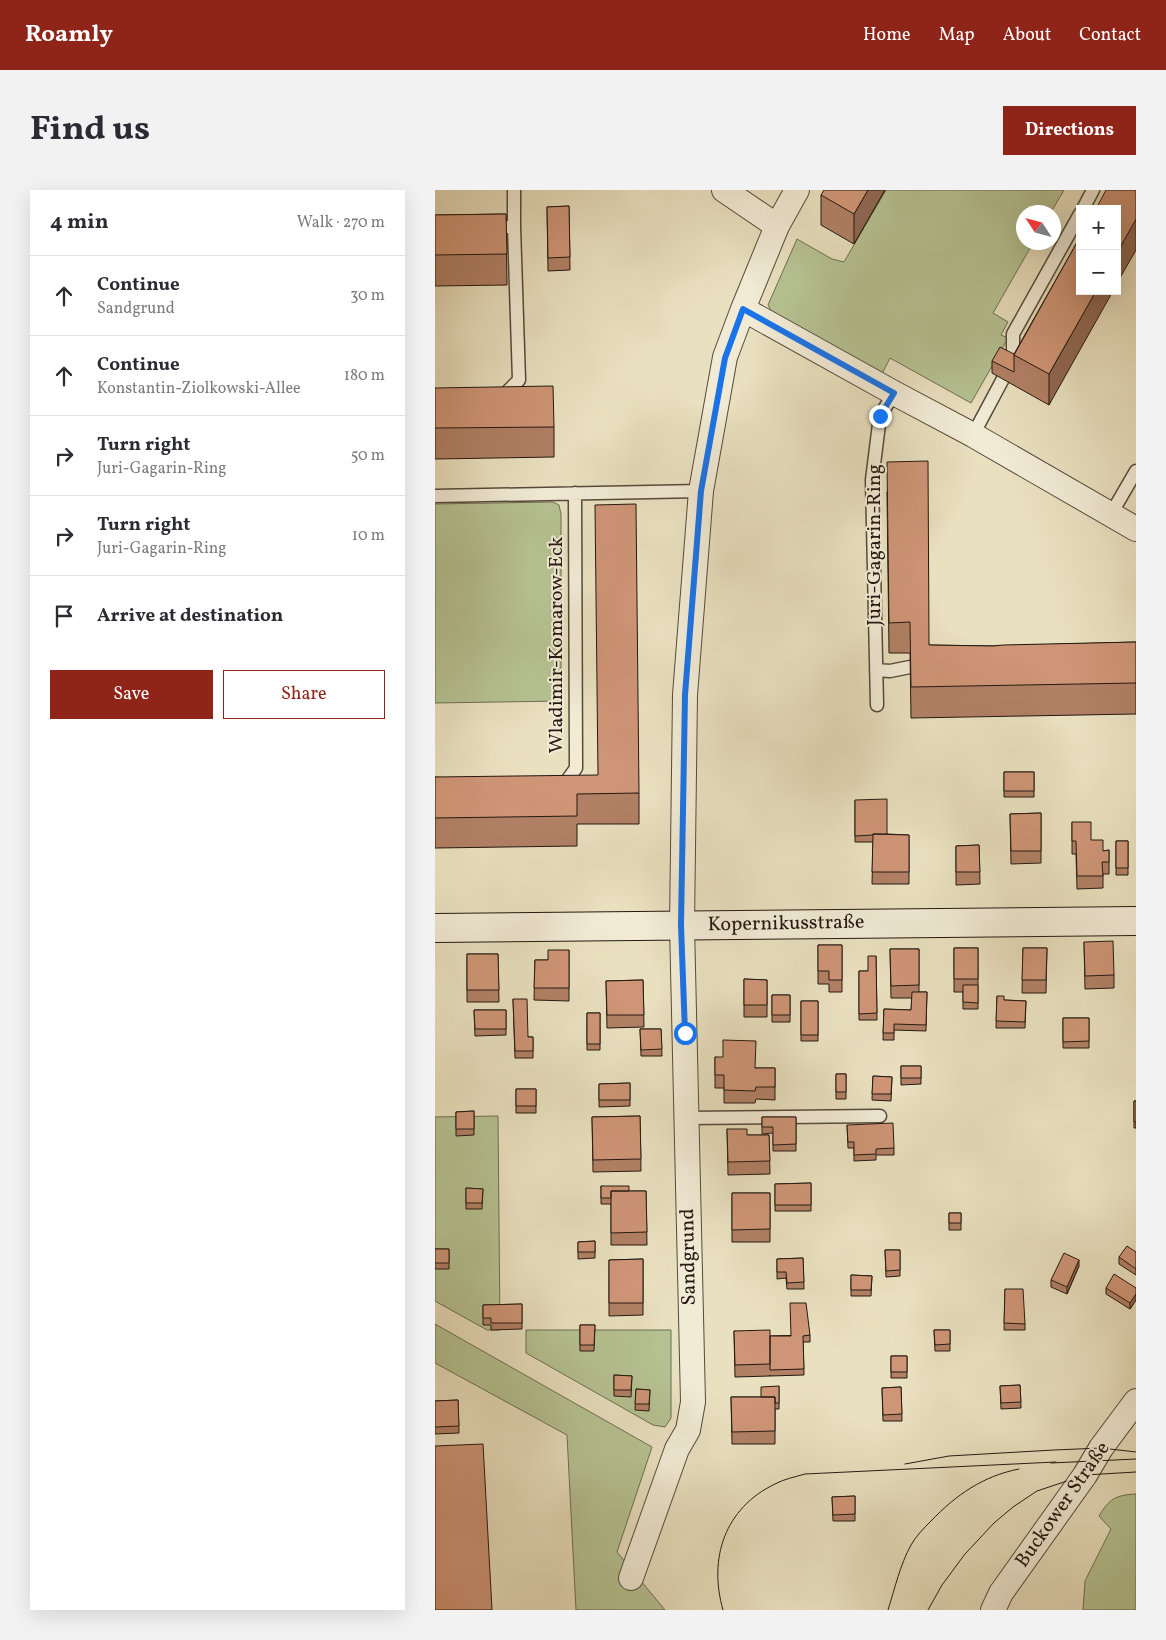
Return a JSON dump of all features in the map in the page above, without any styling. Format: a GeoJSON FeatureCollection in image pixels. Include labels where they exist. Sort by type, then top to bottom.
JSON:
{"type":"FeatureCollection","features":[{"type":"Feature","properties":{"kind":"main road","name":"Kopernikusstraße"},"geometry":{"type":"LineString","coordinates":[[435,928],[1136,921]]}},
{"type":"Feature","properties":{"kind":"street"},"geometry":{"type":"LineString","coordinates":[[724,190],[777,226]]}},
{"type":"Feature","properties":{"kind":"street","name":"Sandgrund"},"geometry":{"type":"LineString","coordinates":[[631,1578],[677,1449],[688,1430],[693,1402],[681,925],[685,695],[701,491],[725,358],[777,226],[797,190]]}},
{"type":"Feature","properties":{"kind":"street"},"geometry":{"type":"LineString","coordinates":[[743,309],[973,435],[1136,529]]}},
{"type":"Feature","properties":{"kind":"street","name":"Buckower Straße"},"geometry":{"type":"LineString","coordinates":[[993,1610],[1001,1593],[1085,1475],[1101,1448],[1136,1401]]}},
{"type":"Feature","properties":{"kind":"lane"},"geometry":{"type":"LineString","coordinates":[[488,396],[504,396],[519,380],[514,227],[515,190]]}},
{"type":"Feature","properties":{"kind":"lane"},"geometry":{"type":"LineString","coordinates":[[1085,205],[1093,190]]}},
{"type":"Feature","properties":{"kind":"lane"},"geometry":{"type":"LineString","coordinates":[[973,435],[1013,360],[1013,334],[1076,221]]}},
{"type":"Feature","properties":{"kind":"lane"},"geometry":{"type":"LineString","coordinates":[[498,227],[514,227]]}},
{"type":"Feature","properties":{"kind":"lane","name":"Juri-Gagarin-Ring"},"geometry":{"type":"LineString","coordinates":[[877,705],[872,480],[880,416],[894,393]]}},
{"type":"Feature","properties":{"kind":"lane"},"geometry":{"type":"LineString","coordinates":[[1111,514],[1136,471]]}},
{"type":"Feature","properties":{"kind":"lane"},"geometry":{"type":"LineString","coordinates":[[435,496],[701,491]]}},
{"type":"Feature","properties":{"kind":"lane","name":"Wladimir-Komarow-Eck"},"geometry":{"type":"LineString","coordinates":[[549,787],[567,782],[576,768],[575,494]]}},
{"type":"Feature","properties":{"kind":"lane"},"geometry":{"type":"LineString","coordinates":[[876,670],[890,671],[910,667]]}},
{"type":"Feature","properties":{"kind":"lane"},"geometry":{"type":"LineString","coordinates":[[687,1118],[880,1116]]}},
{"type":"Feature","properties":{"kind":"green space"},"geometry":{"type":"Polygon","coordinates":[[[886,190],[1064,190],[1055,205],[1016,205],[1016,250],[1029,250],[993,313],[1008,322],[1001,335],[1008,338],[971,403],[890,358],[882,374],[773,314],[768,305],[797,239],[832,259],[844,262],[886,190]]]}},
{"type":"Feature","properties":{"kind":"green space"},"geometry":{"type":"Polygon","coordinates":[[[553,502],[559,505],[561,514],[561,701],[435,703],[435,504],[553,502]]]}},
{"type":"Feature","properties":{"kind":"green space"},"geometry":{"type":"Polygon","coordinates":[[[498,1116],[500,1330],[487,1330],[435,1301],[435,1117],[498,1116]]]}},
{"type":"Feature","properties":{"kind":"green space"},"geometry":{"type":"Polygon","coordinates":[[[435,1324],[652,1447],[617,1552],[665,1610],[576,1610],[567,1435],[435,1363],[435,1324]]]}},
{"type":"Feature","properties":{"kind":"green space"},"geometry":{"type":"Polygon","coordinates":[[[526,1330],[671,1330],[671,1418],[665,1427],[653,1425],[526,1353],[526,1330]]]}},
{"type":"Feature","properties":{"kind":"green space"},"geometry":{"type":"Polygon","coordinates":[[[1136,1494],[1136,1610],[1083,1610],[1085,1581],[1111,1529],[1099,1516],[1114,1499],[1123,1495],[1136,1494]]]}},
{"type":"Feature","properties":{"kind":"building"},"geometry":{"type":"Polygon","coordinates":[[[824,190],[868,190],[854,214],[821,195],[824,190]]]}},
{"type":"Feature","properties":{"kind":"building"},"geometry":{"type":"Polygon","coordinates":[[[1106,190],[1136,190],[1136,219],[1121,246],[1121,205],[1098,205],[1106,190]]]}},
{"type":"Feature","properties":{"kind":"building"},"geometry":{"type":"Polygon","coordinates":[[[569,206],[570,257],[548,258],[547,207],[569,206]]]}},
{"type":"Feature","properties":{"kind":"building"},"geometry":{"type":"Polygon","coordinates":[[[506,214],[507,254],[435,255],[435,215],[506,214]]]}},
{"type":"Feature","properties":{"kind":"building"},"geometry":{"type":"Polygon","coordinates":[[[1076,244],[1076,295],[1094,295],[1049,374],[1014,355],[1076,244]]]}},
{"type":"Feature","properties":{"kind":"building"},"geometry":{"type":"Polygon","coordinates":[[[1000,347],[1014,354],[1014,372],[992,361],[1000,347]]]}},
{"type":"Feature","properties":{"kind":"building"},"geometry":{"type":"Polygon","coordinates":[[[553,386],[554,427],[435,428],[435,388],[553,386]]]}},
{"type":"Feature","properties":{"kind":"building"},"geometry":{"type":"Polygon","coordinates":[[[928,461],[929,645],[993,646],[1136,642],[1136,683],[911,687],[910,622],[889,623],[887,462],[928,461]]]}},
{"type":"Feature","properties":{"kind":"building"},"geometry":{"type":"Polygon","coordinates":[[[636,504],[639,793],[577,794],[577,816],[435,818],[435,777],[598,775],[595,505],[636,504]]]}},
{"type":"Feature","properties":{"kind":"building"},"geometry":{"type":"Polygon","coordinates":[[[1004,772],[1034,772],[1034,791],[1004,791],[1004,772]]]}},
{"type":"Feature","properties":{"kind":"building"},"geometry":{"type":"Polygon","coordinates":[[[887,799],[887,834],[855,836],[855,800],[887,799]]]}},
{"type":"Feature","properties":{"kind":"building"},"geometry":{"type":"Polygon","coordinates":[[[1041,813],[1041,851],[1011,851],[1010,814],[1041,813]]]}},
{"type":"Feature","properties":{"kind":"building"},"geometry":{"type":"Polygon","coordinates":[[[1072,822],[1091,822],[1091,840],[1103,840],[1103,851],[1109,850],[1109,862],[1102,862],[1103,876],[1077,876],[1076,841],[1072,841],[1072,822]]]}},
{"type":"Feature","properties":{"kind":"building"},"geometry":{"type":"Polygon","coordinates":[[[873,834],[909,835],[909,872],[872,872],[873,834]]]}},
{"type":"Feature","properties":{"kind":"building"},"geometry":{"type":"Polygon","coordinates":[[[1116,841],[1128,841],[1128,868],[1116,868],[1116,841]]]}},
{"type":"Feature","properties":{"kind":"building"},"geometry":{"type":"Polygon","coordinates":[[[979,845],[980,872],[956,872],[956,846],[979,845]]]}},
{"type":"Feature","properties":{"kind":"building"},"geometry":{"type":"Polygon","coordinates":[[[1113,941],[1114,975],[1085,976],[1084,942],[1113,941]]]}},
{"type":"Feature","properties":{"kind":"building"},"geometry":{"type":"Polygon","coordinates":[[[818,945],[842,945],[842,980],[829,980],[829,971],[818,971],[818,945]]]}},
{"type":"Feature","properties":{"kind":"building"},"geometry":{"type":"Polygon","coordinates":[[[954,948],[978,948],[978,979],[954,979],[954,948]]]}},
{"type":"Feature","properties":{"kind":"building"},"geometry":{"type":"Polygon","coordinates":[[[1023,948],[1047,948],[1046,980],[1022,980],[1023,948]]]}},
{"type":"Feature","properties":{"kind":"building"},"geometry":{"type":"Polygon","coordinates":[[[890,949],[919,949],[919,985],[891,986],[890,949]]]}},
{"type":"Feature","properties":{"kind":"building"},"geometry":{"type":"Polygon","coordinates":[[[548,950],[569,950],[569,988],[534,988],[535,960],[548,960],[548,950]]]}},
{"type":"Feature","properties":{"kind":"building"},"geometry":{"type":"Polygon","coordinates":[[[467,954],[498,954],[499,990],[467,990],[467,954]]]}},
{"type":"Feature","properties":{"kind":"building"},"geometry":{"type":"Polygon","coordinates":[[[868,956],[876,956],[877,1013],[859,1014],[859,971],[868,971],[868,956]]]}},
{"type":"Feature","properties":{"kind":"building"},"geometry":{"type":"Polygon","coordinates":[[[744,979],[767,980],[767,1005],[744,1005],[744,979]]]}},
{"type":"Feature","properties":{"kind":"building"},"geometry":{"type":"Polygon","coordinates":[[[643,980],[644,1015],[607,1015],[606,981],[643,980]]]}},
{"type":"Feature","properties":{"kind":"building"},"geometry":{"type":"Polygon","coordinates":[[[963,985],[978,985],[978,1003],[963,1002],[963,985]]]}},
{"type":"Feature","properties":{"kind":"building"},"geometry":{"type":"Polygon","coordinates":[[[912,992],[927,992],[926,1025],[894,1024],[894,1033],[883,1033],[884,1009],[911,1010],[912,992]]]}},
{"type":"Feature","properties":{"kind":"building"},"geometry":{"type":"Polygon","coordinates":[[[772,995],[790,995],[790,1015],[772,1015],[772,995]]]}},
{"type":"Feature","properties":{"kind":"building"},"geometry":{"type":"Polygon","coordinates":[[[997,996],[1004,996],[1004,1000],[1026,1001],[1025,1022],[996,1021],[997,996]]]}},
{"type":"Feature","properties":{"kind":"building"},"geometry":{"type":"Polygon","coordinates":[[[513,999],[527,999],[528,1037],[533,1037],[533,1051],[515,1051],[513,999]]]}},
{"type":"Feature","properties":{"kind":"building"},"geometry":{"type":"Polygon","coordinates":[[[801,1001],[818,1001],[818,1035],[801,1035],[801,1001]]]}},
{"type":"Feature","properties":{"kind":"building"},"geometry":{"type":"Polygon","coordinates":[[[474,1010],[506,1010],[506,1029],[475,1029],[474,1010]]]}},
{"type":"Feature","properties":{"kind":"building"},"geometry":{"type":"Polygon","coordinates":[[[587,1013],[600,1013],[600,1044],[587,1044],[587,1013]]]}},
{"type":"Feature","properties":{"kind":"building"},"geometry":{"type":"Polygon","coordinates":[[[1063,1018],[1089,1018],[1089,1041],[1063,1042],[1063,1018]]]}},
{"type":"Feature","properties":{"kind":"building"},"geometry":{"type":"Polygon","coordinates":[[[640,1029],[661,1029],[662,1049],[641,1050],[640,1029]]]}},
{"type":"Feature","properties":{"kind":"building"},"geometry":{"type":"Polygon","coordinates":[[[723,1040],[756,1041],[755,1068],[775,1068],[775,1087],[756,1087],[755,1091],[724,1090],[724,1075],[715,1075],[715,1057],[723,1057],[723,1040]]]}},
{"type":"Feature","properties":{"kind":"building"},"geometry":{"type":"Polygon","coordinates":[[[901,1066],[921,1066],[921,1078],[901,1078],[901,1066]]]}},
{"type":"Feature","properties":{"kind":"building"},"geometry":{"type":"Polygon","coordinates":[[[836,1074],[846,1074],[846,1092],[836,1092],[836,1074]]]}},
{"type":"Feature","properties":{"kind":"building"},"geometry":{"type":"Polygon","coordinates":[[[873,1076],[892,1077],[891,1094],[872,1094],[873,1076]]]}},
{"type":"Feature","properties":{"kind":"building"},"geometry":{"type":"Polygon","coordinates":[[[630,1083],[630,1100],[599,1100],[599,1084],[630,1083]]]}},
{"type":"Feature","properties":{"kind":"building"},"geometry":{"type":"Polygon","coordinates":[[[516,1089],[536,1089],[536,1106],[516,1106],[516,1089]]]}},
{"type":"Feature","properties":{"kind":"building"},"geometry":{"type":"Polygon","coordinates":[[[1134,1101],[1136,1101],[1136,1122],[1134,1122],[1134,1101]]]}},
{"type":"Feature","properties":{"kind":"building"},"geometry":{"type":"Polygon","coordinates":[[[474,1111],[474,1129],[456,1129],[456,1112],[474,1111]]]}},
{"type":"Feature","properties":{"kind":"building"},"geometry":{"type":"Polygon","coordinates":[[[640,1116],[641,1159],[593,1160],[592,1117],[640,1116]]]}},
{"type":"Feature","properties":{"kind":"building"},"geometry":{"type":"Polygon","coordinates":[[[762,1117],[796,1117],[796,1144],[773,1145],[773,1127],[762,1127],[762,1117]]]}},
{"type":"Feature","properties":{"kind":"building"},"geometry":{"type":"Polygon","coordinates":[[[893,1123],[894,1148],[876,1149],[876,1154],[854,1155],[854,1142],[848,1142],[847,1125],[893,1123]]]}},
{"type":"Feature","properties":{"kind":"building"},"geometry":{"type":"Polygon","coordinates":[[[727,1129],[747,1129],[747,1135],[769,1135],[770,1161],[728,1162],[727,1129]]]}},
{"type":"Feature","properties":{"kind":"building"},"geometry":{"type":"Polygon","coordinates":[[[811,1183],[811,1205],[775,1205],[775,1184],[811,1183]]]}},
{"type":"Feature","properties":{"kind":"building"},"geometry":{"type":"Polygon","coordinates":[[[601,1186],[629,1186],[629,1191],[611,1191],[611,1198],[601,1198],[601,1186]]]}},
{"type":"Feature","properties":{"kind":"building"},"geometry":{"type":"Polygon","coordinates":[[[466,1188],[483,1189],[482,1203],[466,1203],[466,1188]]]}},
{"type":"Feature","properties":{"kind":"building"},"geometry":{"type":"Polygon","coordinates":[[[611,1191],[646,1191],[647,1232],[611,1233],[611,1191]]]}},
{"type":"Feature","properties":{"kind":"building"},"geometry":{"type":"Polygon","coordinates":[[[732,1193],[770,1193],[770,1229],[732,1230],[732,1193]]]}},
{"type":"Feature","properties":{"kind":"building"},"geometry":{"type":"Polygon","coordinates":[[[949,1213],[961,1213],[961,1223],[949,1223],[949,1213]]]}},
{"type":"Feature","properties":{"kind":"building"},"geometry":{"type":"Polygon","coordinates":[[[595,1241],[595,1252],[578,1252],[578,1242],[595,1241]]]}},
{"type":"Feature","properties":{"kind":"building"},"geometry":{"type":"Polygon","coordinates":[[[1127,1246],[1136,1252],[1136,1269],[1119,1257],[1127,1246]]]}},
{"type":"Feature","properties":{"kind":"building"},"geometry":{"type":"Polygon","coordinates":[[[435,1249],[449,1249],[449,1263],[435,1263],[435,1249]]]}},
{"type":"Feature","properties":{"kind":"building"},"geometry":{"type":"Polygon","coordinates":[[[885,1250],[900,1250],[900,1270],[886,1271],[885,1250]]]}},
{"type":"Feature","properties":{"kind":"building"},"geometry":{"type":"Polygon","coordinates":[[[1064,1253],[1079,1260],[1067,1287],[1051,1280],[1064,1253]]]}},
{"type":"Feature","properties":{"kind":"building"},"geometry":{"type":"Polygon","coordinates":[[[803,1258],[804,1282],[787,1283],[786,1272],[777,1272],[777,1259],[803,1258]]]}},
{"type":"Feature","properties":{"kind":"building"},"geometry":{"type":"Polygon","coordinates":[[[643,1259],[643,1303],[609,1303],[609,1260],[643,1259]]]}},
{"type":"Feature","properties":{"kind":"building"},"geometry":{"type":"Polygon","coordinates":[[[1114,1274],[1136,1288],[1136,1294],[1130,1303],[1106,1288],[1114,1274]]]}},
{"type":"Feature","properties":{"kind":"building"},"geometry":{"type":"Polygon","coordinates":[[[851,1275],[872,1276],[871,1290],[851,1290],[851,1275]]]}},
{"type":"Feature","properties":{"kind":"building"},"geometry":{"type":"Polygon","coordinates":[[[1005,1289],[1023,1289],[1025,1324],[1004,1323],[1005,1289]]]}},
{"type":"Feature","properties":{"kind":"building"},"geometry":{"type":"Polygon","coordinates":[[[790,1303],[806,1303],[810,1335],[803,1336],[804,1369],[770,1370],[770,1336],[791,1336],[790,1303]]]}},
{"type":"Feature","properties":{"kind":"building"},"geometry":{"type":"Polygon","coordinates":[[[522,1304],[522,1323],[491,1323],[491,1318],[483,1318],[483,1305],[522,1304]]]}},
{"type":"Feature","properties":{"kind":"building"},"geometry":{"type":"Polygon","coordinates":[[[580,1325],[595,1325],[594,1345],[580,1345],[580,1325]]]}},
{"type":"Feature","properties":{"kind":"building"},"geometry":{"type":"Polygon","coordinates":[[[770,1330],[770,1364],[735,1365],[734,1331],[770,1330]]]}},
{"type":"Feature","properties":{"kind":"building"},"geometry":{"type":"Polygon","coordinates":[[[934,1330],[950,1330],[950,1344],[935,1345],[934,1330]]]}},
{"type":"Feature","properties":{"kind":"building"},"geometry":{"type":"Polygon","coordinates":[[[891,1356],[907,1356],[907,1372],[891,1372],[891,1356]]]}},
{"type":"Feature","properties":{"kind":"building"},"geometry":{"type":"Polygon","coordinates":[[[614,1375],[632,1376],[631,1390],[614,1390],[614,1375]]]}},
{"type":"Feature","properties":{"kind":"building"},"geometry":{"type":"Polygon","coordinates":[[[1020,1385],[1021,1402],[1001,1403],[1000,1386],[1020,1385]]]}},
{"type":"Feature","properties":{"kind":"building"},"geometry":{"type":"Polygon","coordinates":[[[779,1386],[779,1403],[775,1403],[775,1397],[761,1397],[761,1387],[779,1386]]]}},
{"type":"Feature","properties":{"kind":"building"},"geometry":{"type":"Polygon","coordinates":[[[901,1387],[902,1414],[883,1415],[882,1388],[901,1387]]]}},
{"type":"Feature","properties":{"kind":"building"},"geometry":{"type":"Polygon","coordinates":[[[636,1389],[650,1390],[649,1404],[635,1404],[636,1389]]]}},
{"type":"Feature","properties":{"kind":"building"},"geometry":{"type":"Polygon","coordinates":[[[731,1397],[775,1397],[775,1431],[732,1432],[731,1397]]]}},
{"type":"Feature","properties":{"kind":"building"},"geometry":{"type":"Polygon","coordinates":[[[458,1400],[459,1426],[435,1427],[435,1401],[458,1400]]]}},
{"type":"Feature","properties":{"kind":"building"},"geometry":{"type":"Polygon","coordinates":[[[483,1444],[492,1610],[435,1610],[435,1446],[483,1444]]]}},
{"type":"Feature","properties":{"kind":"building"},"geometry":{"type":"Polygon","coordinates":[[[855,1496],[855,1514],[833,1515],[832,1497],[855,1496]]]}},
{"type":"Feature","properties":{"kind":"tram line"},"geometry":{"type":"LineString","coordinates":[[905,1464],[949,1456],[1054,1450],[1101,1448],[1136,1452]]}},
{"type":"Feature","properties":{"kind":"tram line"},"geometry":{"type":"LineString","coordinates":[[1051,1463],[1136,1459]]}},
{"type":"Feature","properties":{"kind":"tram line"},"geometry":{"type":"LineString","coordinates":[[723,1610],[718,1572],[720,1554],[725,1537],[733,1521],[744,1506],[758,1494],[778,1482],[805,1474],[1056,1462]]}},
{"type":"Feature","properties":{"kind":"tram line"},"geometry":{"type":"LineString","coordinates":[[888,1610],[907,1553],[923,1529],[950,1503],[971,1488],[994,1476],[1019,1469]]}},
{"type":"Feature","properties":{"kind":"tram line"},"geometry":{"type":"LineString","coordinates":[[928,1610],[942,1585],[965,1554],[994,1523],[1037,1491],[1085,1475],[1136,1472]]}},
{"type":"Feature","properties":{"kind":"route"},"geometry":{"type":"LineString","coordinates":[[685,1033],[681,925],[685,695],[701,491],[725,358],[743,309],[894,393],[880,416]]}}]}
